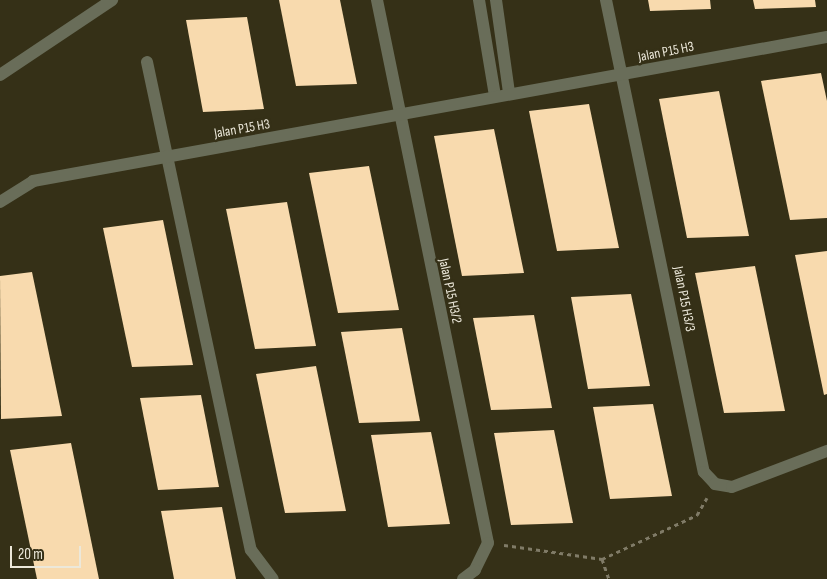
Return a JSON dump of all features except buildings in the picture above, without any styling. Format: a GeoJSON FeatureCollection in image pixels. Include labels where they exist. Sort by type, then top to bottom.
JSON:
{"type":"FeatureCollection","features":[{"type":"Feature","properties":{"kind":"street"},"geometry":{"type":"LineString","coordinates":[[0,75],[112,0]]}},
{"type":"Feature","properties":{"kind":"street","name":"Jalan P15 H3/2"},"geometry":{"type":"LineString","coordinates":[[377,0],[398,116],[488,543]]}},
{"type":"Feature","properties":{"kind":"street"},"geometry":{"type":"LineString","coordinates":[[479,0],[495,96]]}},
{"type":"Feature","properties":{"kind":"street"},"geometry":{"type":"LineString","coordinates":[[496,0],[509,93]]}},
{"type":"Feature","properties":{"kind":"street","name":"Jalan P15 H3/3"},"geometry":{"type":"LineString","coordinates":[[606,0],[704,472],[715,484]]}},
{"type":"Feature","properties":{"kind":"street","name":"Jalan P15 H3"},"geometry":{"type":"LineString","coordinates":[[0,202],[33,181],[398,116],[509,93],[623,75],[827,37]]}},
{"type":"Feature","properties":{"kind":"street"},"geometry":{"type":"LineString","coordinates":[[147,62],[169,158],[251,550],[273,579]]}},
{"type":"Feature","properties":{"kind":"street"},"geometry":{"type":"LineString","coordinates":[[715,484],[753,483],[827,451]]}},
{"type":"Feature","properties":{"kind":"street"},"geometry":{"type":"LineString","coordinates":[[463,579],[475,570],[488,543]]}},
{"type":"Feature","properties":{"kind":"path"},"geometry":{"type":"LineString","coordinates":[[488,543],[602,559],[697,515],[715,484]]}},
{"type":"Feature","properties":{"kind":"path"},"geometry":{"type":"LineString","coordinates":[[602,559],[609,579]]}}]}
